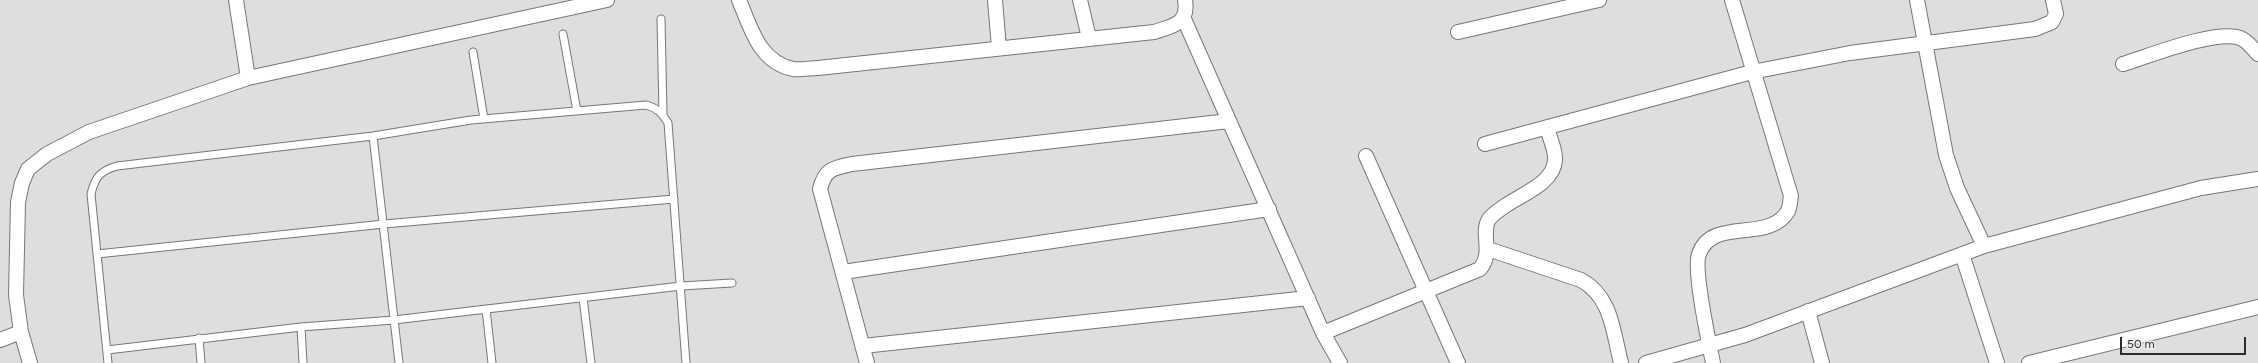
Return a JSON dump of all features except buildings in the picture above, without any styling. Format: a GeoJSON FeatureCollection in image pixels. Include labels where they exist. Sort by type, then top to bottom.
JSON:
{"type":"FeatureCollection","features":[{"type":"Feature","properties":{"kind":"street"},"geometry":{"type":"LineString","coordinates":[[236,0],[248,78]]}},
{"type":"Feature","properties":{"kind":"street"},"geometry":{"type":"LineString","coordinates":[[30,363],[21,332],[16,295],[18,202],[22,183],[28,168],[47,154],[89,132],[248,78],[607,0]]}},
{"type":"Feature","properties":{"kind":"street"},"geometry":{"type":"LineString","coordinates":[[739,0],[758,45],[772,60],[794,69],[818,68],[1154,32],[1174,25],[1184,19]]}},
{"type":"Feature","properties":{"kind":"street"},"geometry":{"type":"LineString","coordinates":[[995,0],[999,48]]}},
{"type":"Feature","properties":{"kind":"street"},"geometry":{"type":"LineString","coordinates":[[1080,0],[1089,38]]}},
{"type":"Feature","properties":{"kind":"street"},"geometry":{"type":"LineString","coordinates":[[1185,0],[1186,8],[1184,19],[1323,333],[1340,363]]}},
{"type":"Feature","properties":{"kind":"street"},"geometry":{"type":"LineString","coordinates":[[1458,32],[1599,0]]}},
{"type":"Feature","properties":{"kind":"street"},"geometry":{"type":"LineString","coordinates":[[1713,363],[1698,273],[1698,254],[1705,243],[1719,234],[1762,229],[1779,221],[1788,211],[1791,196],[1752,72],[1732,0]]}},
{"type":"Feature","properties":{"kind":"street"},"geometry":{"type":"LineString","coordinates":[[1916,0],[1950,171],[1984,246]]}},
{"type":"Feature","properties":{"kind":"street"},"geometry":{"type":"LineString","coordinates":[[1485,144],[1752,72],[1850,53],[1924,44],[2044,26],[2052,22],[2056,14],[2053,0]]}},
{"type":"Feature","properties":{"kind":"street"},"geometry":{"type":"LineString","coordinates":[[2123,64],[2211,37],[2228,35],[2241,38],[2258,54]]}},
{"type":"Feature","properties":{"kind":"street"},"geometry":{"type":"LineString","coordinates":[[867,363],[820,189],[823,176],[833,168],[852,164],[1229,121]]}},
{"type":"Feature","properties":{"kind":"street"},"geometry":{"type":"LineString","coordinates":[[1323,333],[1480,269],[1485,262],[1488,249],[1487,230],[1489,220],[1498,210],[1543,182],[1552,172],[1555,159],[1547,127]]}},
{"type":"Feature","properties":{"kind":"street"},"geometry":{"type":"LineString","coordinates":[[1366,156],[1458,363]]}},
{"type":"Feature","properties":{"kind":"street"},"geometry":{"type":"LineString","coordinates":[[1646,363],[1745,335],[1984,246],[2201,188],[2258,179]]}},
{"type":"Feature","properties":{"kind":"street"},"geometry":{"type":"LineString","coordinates":[[842,272],[1269,209]]}},
{"type":"Feature","properties":{"kind":"street"},"geometry":{"type":"LineString","coordinates":[[1488,249],[1581,280],[1593,287],[1601,296],[1607,307],[1621,363]]}},
{"type":"Feature","properties":{"kind":"street"},"geometry":{"type":"LineString","coordinates":[[1962,254],[1997,363]]}},
{"type":"Feature","properties":{"kind":"street"},"geometry":{"type":"LineString","coordinates":[[863,346],[1308,298]]}},
{"type":"Feature","properties":{"kind":"street"},"geometry":{"type":"LineString","coordinates":[[2029,363],[2258,307]]}},
{"type":"Feature","properties":{"kind":"street"},"geometry":{"type":"LineString","coordinates":[[1808,311],[1822,363]]}},
{"type":"Feature","properties":{"kind":"street"},"geometry":{"type":"LineString","coordinates":[[0,340],[21,332]]}},
{"type":"Feature","properties":{"kind":"lane"},"geometry":{"type":"LineString","coordinates":[[661,19],[663,114]]}},
{"type":"Feature","properties":{"kind":"lane"},"geometry":{"type":"LineString","coordinates":[[563,34],[577,111]]}},
{"type":"Feature","properties":{"kind":"lane"},"geometry":{"type":"LineString","coordinates":[[473,52],[484,119]]}},
{"type":"Feature","properties":{"kind":"lane"},"geometry":{"type":"LineString","coordinates":[[108,363],[91,194],[94,180],[103,170],[117,166],[373,136],[484,119],[646,105],[654,107],[663,114],[668,123],[686,363]]}},
{"type":"Feature","properties":{"kind":"lane"},"geometry":{"type":"LineString","coordinates":[[373,136],[399,363]]}},
{"type":"Feature","properties":{"kind":"lane"},"geometry":{"type":"LineString","coordinates":[[97,254],[384,224],[674,199]]}},
{"type":"Feature","properties":{"kind":"lane"},"geometry":{"type":"LineString","coordinates":[[107,350],[301,327],[394,320],[681,286],[732,283]]}},
{"type":"Feature","properties":{"kind":"lane"},"geometry":{"type":"LineString","coordinates":[[583,298],[591,363]]}},
{"type":"Feature","properties":{"kind":"lane"},"geometry":{"type":"LineString","coordinates":[[486,309],[492,363]]}},
{"type":"Feature","properties":{"kind":"lane"},"geometry":{"type":"LineString","coordinates":[[301,327],[303,363]]}},
{"type":"Feature","properties":{"kind":"lane"},"geometry":{"type":"LineString","coordinates":[[199,338],[201,363]]}}]}
